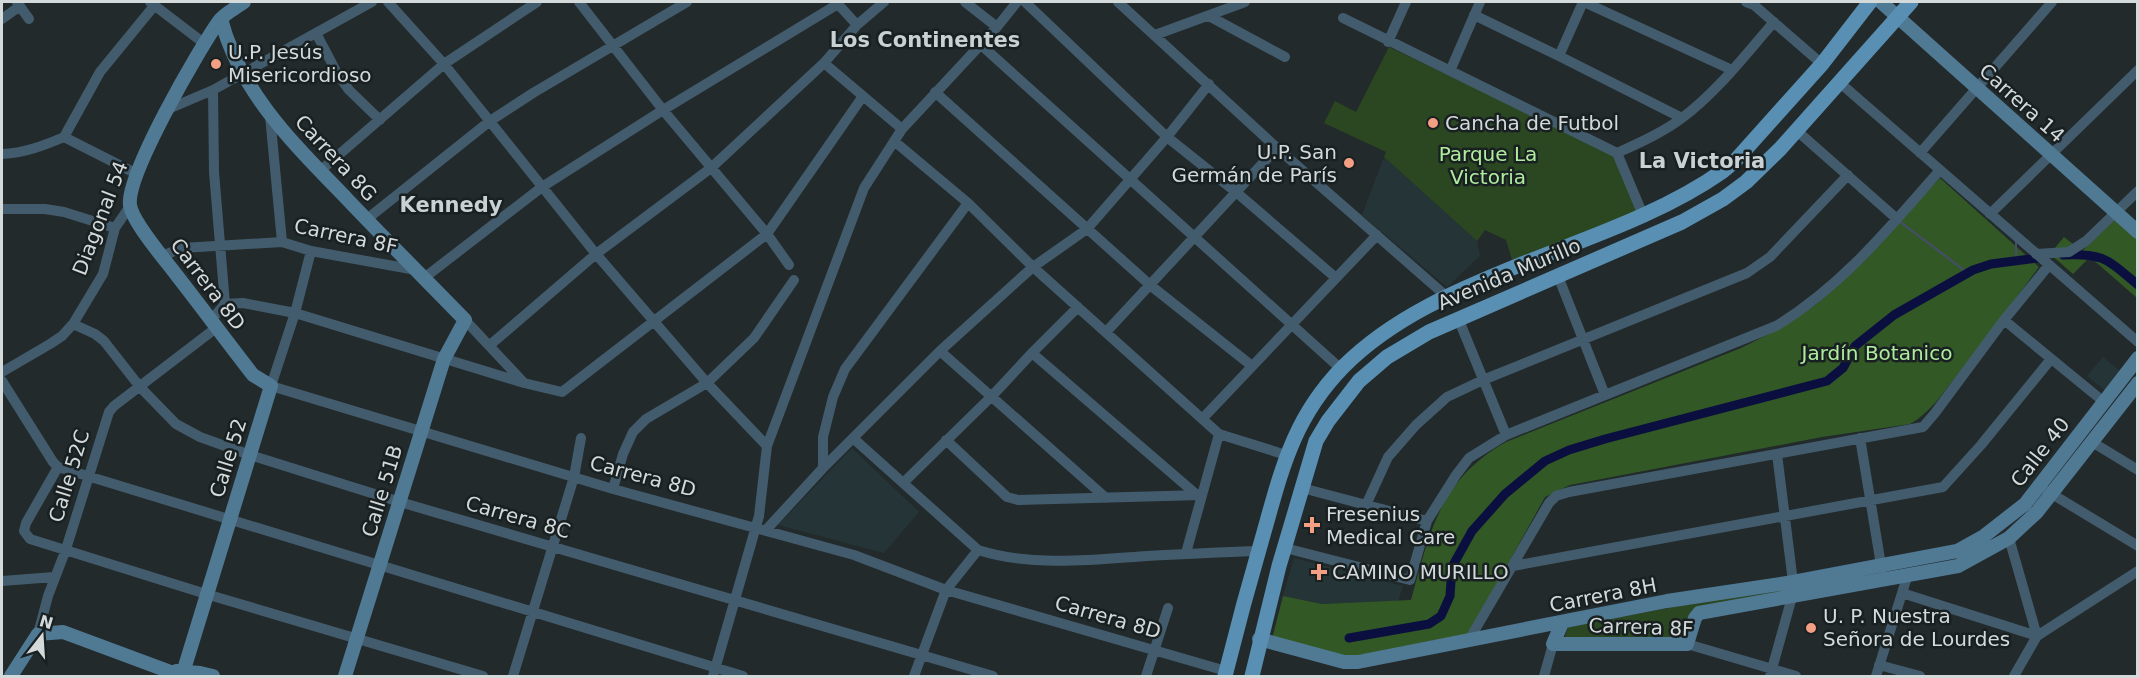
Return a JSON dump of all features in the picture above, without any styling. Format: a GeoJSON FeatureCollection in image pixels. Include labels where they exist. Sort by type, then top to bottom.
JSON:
{"type":"FeatureCollection","features":[{"type":"Feature","properties":{"kind":"main road","name":"Avenida Murillo"},"geometry":{"type":"LineString","coordinates":[[1226,674],[1286,454],[1310,409],[1341,369],[1394,326],[1446,296],[1643,215],[1723,171],[1822,64],[1870,2]]}},
{"type":"Feature","properties":{"kind":"main road","name":"Avenida Murillo"},"geometry":{"type":"LineString","coordinates":[[1252,676],[1260,639],[1316,441],[1342,401],[1359,381],[1380,362],[1407,343],[1458,318],[1682,222],[1723,200],[1759,170],[1911,2]]}},
{"type":"Feature","properties":{"kind":"street","name":"Diagonal 54"},"geometry":{"type":"LineString","coordinates":[[2,372],[50,345],[73,324],[105,269],[115,228],[130,206],[137,174],[166,110],[221,19],[226,2]]}},
{"type":"Feature","properties":{"kind":"street"},"geometry":{"type":"LineString","coordinates":[[221,19],[244,2]]}},
{"type":"Feature","properties":{"kind":"street"},"geometry":{"type":"LineString","coordinates":[[166,110],[213,90],[372,2]]}},
{"type":"Feature","properties":{"kind":"street"},"geometry":{"type":"LineString","coordinates":[[388,2],[444,64],[596,254],[707,383],[767,446]]}},
{"type":"Feature","properties":{"kind":"street"},"geometry":{"type":"LineString","coordinates":[[320,171],[444,64],[537,2]]}},
{"type":"Feature","properties":{"kind":"street"},"geometry":{"type":"LineString","coordinates":[[579,2],[663,110],[767,234],[789,265]]}},
{"type":"Feature","properties":{"kind":"street"},"geometry":{"type":"LineString","coordinates":[[367,219],[490,121],[687,2]]}},
{"type":"Feature","properties":{"kind":"street"},"geometry":{"type":"LineString","coordinates":[[490,345],[596,254],[711,168],[824,63],[857,25],[884,2]]}},
{"type":"Feature","properties":{"kind":"street"},"geometry":{"type":"LineString","coordinates":[[965,2],[997,27]]}},
{"type":"Feature","properties":{"kind":"street"},"geometry":{"type":"LineString","coordinates":[[761,528],[759,516],[767,446],[864,188],[902,129],[997,27],[1017,2]]}},
{"type":"Feature","properties":{"kind":"street"},"geometry":{"type":"LineString","coordinates":[[1025,2],[1167,137],[1236,192],[1336,278]]}},
{"type":"Feature","properties":{"kind":"street"},"geometry":{"type":"LineString","coordinates":[[1118,2],[1277,148],[1446,296]]}},
{"type":"Feature","properties":{"kind":"street"},"geometry":{"type":"LineString","coordinates":[[1155,35],[1245,2]]}},
{"type":"Feature","properties":{"kind":"street"},"geometry":{"type":"LineString","coordinates":[[1388,42],[1406,2]]}},
{"type":"Feature","properties":{"kind":"street"},"geometry":{"type":"LineString","coordinates":[[1450,71],[1480,2]]}},
{"type":"Feature","properties":{"kind":"street"},"geometry":{"type":"LineString","coordinates":[[1559,56],[1583,2],[1732,70]]}},
{"type":"Feature","properties":{"kind":"street","name":"Carrera 14"},"geometry":{"type":"LineString","coordinates":[[1881,2],[2138,232]]}},
{"type":"Feature","properties":{"kind":"street"},"geometry":{"type":"LineString","coordinates":[[1920,153],[2052,2]]}},
{"type":"Feature","properties":{"kind":"street"},"geometry":{"type":"LineString","coordinates":[[420,274],[542,187],[837,3],[857,25]]}},
{"type":"Feature","properties":{"kind":"street"},"geometry":{"type":"LineString","coordinates":[[1752,3],[1822,64]]}},
{"type":"Feature","properties":{"kind":"street"},"geometry":{"type":"LineString","coordinates":[[2,19],[19,4],[29,20]]}},
{"type":"Feature","properties":{"kind":"street"},"geometry":{"type":"LineString","coordinates":[[2,154],[42,147],[64,136],[100,72],[152,4],[205,44]]}},
{"type":"Feature","properties":{"kind":"street"},"geometry":{"type":"LineString","coordinates":[[1474,15],[1682,118]]}},
{"type":"Feature","properties":{"kind":"street"},"geometry":{"type":"LineString","coordinates":[[1209,16],[1285,57]]}},
{"type":"Feature","properties":{"kind":"street"},"geometry":{"type":"LineString","coordinates":[[1343,18],[1617,153],[1643,215]]}},
{"type":"Feature","properties":{"kind":"street","name":"Carrera 8G"},"geometry":{"type":"LineString","coordinates":[[221,19],[227,42],[242,74],[270,116],[524,383]]}},
{"type":"Feature","properties":{"kind":"street"},"geometry":{"type":"LineString","coordinates":[[1617,153],[1652,137],[1682,118],[1706,98],[1774,22]]}},
{"type":"Feature","properties":{"kind":"street"},"geometry":{"type":"LineString","coordinates":[[316,33],[337,73],[350,90],[380,120]]}},
{"type":"Feature","properties":{"kind":"street"},"geometry":{"type":"LineString","coordinates":[[980,44],[1341,369]]}},
{"type":"Feature","properties":{"kind":"street"},"geometry":{"type":"LineString","coordinates":[[824,63],[902,129]]}},
{"type":"Feature","properties":{"kind":"street"},"geometry":{"type":"LineString","coordinates":[[1990,214],[2049,154],[2138,70]]}},
{"type":"Feature","properties":{"kind":"street"},"geometry":{"type":"LineString","coordinates":[[1839,82],[2138,342]]}},
{"type":"Feature","properties":{"kind":"street"},"geometry":{"type":"LineString","coordinates":[[714,672],[734,601],[761,528],[854,439],[940,351],[1034,267],[1087,229],[1167,137],[1209,84]]}},
{"type":"Feature","properties":{"kind":"street"},"geometry":{"type":"LineString","coordinates":[[213,90],[214,172],[225,304],[243,303],[295,313],[524,383],[562,392],[767,234],[863,96]]}},
{"type":"Feature","properties":{"kind":"street"},"geometry":{"type":"LineString","coordinates":[[935,92],[1150,285],[1252,366]]}},
{"type":"Feature","properties":{"kind":"street"},"geometry":{"type":"LineString","coordinates":[[270,116],[282,242]]}},
{"type":"Feature","properties":{"kind":"street"},"geometry":{"type":"LineString","coordinates":[[1796,130],[1897,219]]}},
{"type":"Feature","properties":{"kind":"street"},"geometry":{"type":"LineString","coordinates":[[64,136],[137,174]]}},
{"type":"Feature","properties":{"kind":"street"},"geometry":{"type":"LineString","coordinates":[[894,141],[968,203],[1034,267],[1219,434],[1286,454]]}},
{"type":"Feature","properties":{"kind":"street"},"geometry":{"type":"LineString","coordinates":[[1107,331],[1277,148]]}},
{"type":"Feature","properties":{"kind":"street"},"geometry":{"type":"LineString","coordinates":[[1285,548],[1410,580],[1427,521],[1469,458],[1506,435],[1776,326],[1817,299],[1838,280],[1940,170]]}},
{"type":"Feature","properties":{"kind":"street"},"geometry":{"type":"LineString","coordinates":[[1366,505],[1388,457],[1416,425],[1447,397],[1483,380],[1747,273],[1770,257],[1848,175]]}},
{"type":"Feature","properties":{"kind":"street"},"geometry":{"type":"LineString","coordinates":[[1469,640],[1549,503],[1556,496],[1923,427],[2004,320],[2042,259],[2069,252],[2086,241],[2138,191]]}},
{"type":"Feature","properties":{"kind":"street"},"geometry":{"type":"LineString","coordinates":[[823,468],[823,437],[833,397],[845,369],[968,203]]}},
{"type":"Feature","properties":{"kind":"street","name":"Carrera 8D"},"geometry":{"type":"LineString","coordinates":[[130,206],[134,217],[162,256],[253,375],[271,386],[613,489],[854,555],[946,590],[1155,650],[1226,674]]}},
{"type":"Feature","properties":{"kind":"street"},"geometry":{"type":"LineString","coordinates":[[2,209],[45,209],[63,212],[115,228]]}},
{"type":"Feature","properties":{"kind":"street"},"geometry":{"type":"LineString","coordinates":[[1203,418],[1377,235]]}},
{"type":"Feature","properties":{"kind":"street","name":"Carrera 8F"},"geometry":{"type":"LineString","coordinates":[[162,256],[182,248],[282,242],[311,251],[420,274]]}},
{"type":"Feature","properties":{"kind":"street","name":"Calle 52"},"geometry":{"type":"LineString","coordinates":[[178,674],[206,594],[295,313],[311,251]]}},
{"type":"Feature","properties":{"kind":"street"},"geometry":{"type":"LineString","coordinates":[[1558,276],[1605,395]]}},
{"type":"Feature","properties":{"kind":"street"},"geometry":{"type":"LineString","coordinates":[[613,489],[623,453],[633,432],[646,419],[707,383],[754,338],[794,280]]}},
{"type":"Feature","properties":{"kind":"street","name":"Calle 52C"},"geometry":{"type":"LineString","coordinates":[[11,676],[38,634],[54,577],[66,549],[109,412],[214,324],[225,304]]}},
{"type":"Feature","properties":{"kind":"street"},"geometry":{"type":"LineString","coordinates":[[903,483],[1078,307]]}},
{"type":"Feature","properties":{"kind":"street"},"geometry":{"type":"LineString","coordinates":[[1458,318],[1506,435]]}},
{"type":"Feature","properties":{"kind":"street","name":"Calle 51B"},"geometry":{"type":"LineString","coordinates":[[345,676],[444,359],[465,320]]}},
{"type":"Feature","properties":{"kind":"street"},"geometry":{"type":"LineString","coordinates":[[2004,320],[2104,402]]}},
{"type":"Feature","properties":{"kind":"street","name":"Carrera 8C"},"geometry":{"type":"LineString","coordinates":[[73,324],[95,334],[104,341],[140,387],[176,424],[200,436],[400,502],[993,676]]}},
{"type":"Feature","properties":{"kind":"street"},"geometry":{"type":"LineString","coordinates":[[940,351],[1106,498]]}},
{"type":"Feature","properties":{"kind":"street"},"geometry":{"type":"LineString","coordinates":[[1032,353],[1199,495]]}},
{"type":"Feature","properties":{"kind":"street","name":"Calle 40"},"geometry":{"type":"LineString","coordinates":[[1957,551],[1984,536],[2025,504],[2138,358]]}},
{"type":"Feature","properties":{"kind":"street"},"geometry":{"type":"LineString","coordinates":[[1513,566],[1943,487],[1981,445],[2051,359]]}},
{"type":"Feature","properties":{"kind":"street"},"geometry":{"type":"LineString","coordinates":[[2,381],[58,467],[532,613],[714,672],[743,676]]}},
{"type":"Feature","properties":{"kind":"street","name":"Calle 40"},"geometry":{"type":"LineString","coordinates":[[1959,566],[2009,538],[2037,512],[2138,383]]}},
{"type":"Feature","properties":{"kind":"street"},"geometry":{"type":"LineString","coordinates":[[1186,554],[1199,495],[1219,434]]}},
{"type":"Feature","properties":{"kind":"street"},"geometry":{"type":"LineString","coordinates":[[513,676],[573,477],[581,438]]}},
{"type":"Feature","properties":{"kind":"street"},"geometry":{"type":"LineString","coordinates":[[1860,438],[1883,572]]}},
{"type":"Feature","properties":{"kind":"street"},"geometry":{"type":"LineString","coordinates":[[854,439],[978,550],[1002,558],[1100,560],[1258,551]]}},
{"type":"Feature","properties":{"kind":"street"},"geometry":{"type":"LineString","coordinates":[[946,440],[1007,497],[1018,500],[1199,495]]}},
{"type":"Feature","properties":{"kind":"street"},"geometry":{"type":"LineString","coordinates":[[2092,442],[2138,470]]}},
{"type":"Feature","properties":{"kind":"street"},"geometry":{"type":"LineString","coordinates":[[1771,673],[1792,597],[1793,582],[1777,454]]}},
{"type":"Feature","properties":{"kind":"street"},"geometry":{"type":"LineString","coordinates":[[58,467],[26,523],[24,531],[30,539],[357,640],[483,676]]}},
{"type":"Feature","properties":{"kind":"street"},"geometry":{"type":"LineString","coordinates":[[2039,486],[2138,546]]}},
{"type":"Feature","properties":{"kind":"street"},"geometry":{"type":"LineString","coordinates":[[1302,488],[1427,521]]}},
{"type":"Feature","properties":{"kind":"street"},"geometry":{"type":"LineString","coordinates":[[2009,538],[2037,636]]}},
{"type":"Feature","properties":{"kind":"street"},"geometry":{"type":"LineString","coordinates":[[914,676],[946,590],[978,550]]}},
{"type":"Feature","properties":{"kind":"street","name":"Carrera 8H"},"geometry":{"type":"LineString","coordinates":[[1687,644],[1695,618],[1699,613],[1792,597],[1957,551]]}},
{"type":"Feature","properties":{"kind":"street","name":"Carrera 8H"},"geometry":{"type":"LineString","coordinates":[[1260,639],[1344,662],[1358,662],[1667,602],[1793,582],[1883,572],[1908,574],[1959,566]]}},
{"type":"Feature","properties":{"kind":"street"},"geometry":{"type":"LineString","coordinates":[[2014,676],[2037,636],[2138,571]]}},
{"type":"Feature","properties":{"kind":"street"},"geometry":{"type":"LineString","coordinates":[[1876,676],[1908,574]]}},
{"type":"Feature","properties":{"kind":"street"},"geometry":{"type":"LineString","coordinates":[[2,581],[54,577]]}},
{"type":"Feature","properties":{"kind":"street"},"geometry":{"type":"LineString","coordinates":[[1902,593],[2037,636]]}},
{"type":"Feature","properties":{"kind":"street"},"geometry":{"type":"LineString","coordinates":[[1146,676],[1168,608]]}},
{"type":"Feature","properties":{"kind":"street"},"geometry":{"type":"LineString","coordinates":[[1544,676],[1562,623]]}},
{"type":"Feature","properties":{"kind":"street"},"geometry":{"type":"LineString","coordinates":[[38,634],[63,633],[178,674],[213,676]]}},
{"type":"Feature","properties":{"kind":"street","name":"Carrera 8F"},"geometry":{"type":"LineString","coordinates":[[1553,644],[1687,644],[1771,673],[1796,676]]}},
{"type":"Feature","properties":{"kind":"street"},"geometry":{"type":"LineString","coordinates":[[1880,664],[1920,676]]}},
{"type":"Feature","properties":{"kind":"shaded area"},"geometry":{"type":"Polygon","coordinates":[[[1384,157],[1477,241],[1480,256],[1447,287],[1362,215],[1384,157]]]}},
{"type":"Feature","properties":{"kind":"shaded area"},"geometry":{"type":"Polygon","coordinates":[[[2103,357],[2121,372],[2106,391],[2087,376],[2103,357]]]}},
{"type":"Feature","properties":{"kind":"shaded area"},"geometry":{"type":"Polygon","coordinates":[[[852,448],[919,512],[884,553],[778,525],[852,448]]]}},
{"type":"Feature","properties":{"kind":"shaded area","name":"CAMINO MURILLO"},"geometry":{"type":"Polygon","coordinates":[[[1294,558],[1403,586],[1398,601],[1322,604],[1283,596],[1294,558]]]}},
{"type":"Feature","properties":{"kind":"green space","name":"Parque La Victoria"},"geometry":{"type":"Polygon","coordinates":[[[1389,47],[1614,154],[1639,215],[1512,260],[1506,240],[1485,230],[1477,241],[1384,157],[1386,152],[1324,123],[1335,101],[1356,112],[1389,47]]]}},
{"type":"Feature","properties":{"kind":"green space","name":"Jardín Botanico"},"geometry":{"type":"Polygon","coordinates":[[[1940,178],[2039,267],[1942,395],[1910,424],[1822,437],[1570,485],[1545,497],[1468,636],[1348,657],[1272,639],[1283,596],[1322,604],[1411,600],[1424,552],[1440,510],[1466,473],[1483,457],[1506,442],[1741,348],[1775,331],[1817,304],[1940,178]]]}},
{"type":"Feature","properties":{"kind":"green space"},"geometry":{"type":"Polygon","coordinates":[[[2116,219],[2137,238],[2137,298],[2090,257],[2073,274],[2050,254],[2064,237],[2082,251],[2116,219]]]}},
{"type":"Feature","properties":{"kind":"green space"},"geometry":{"type":"Polygon","coordinates":[[[1789,585],[1790,590],[1699,611],[1686,641],[1564,641],[1568,627],[1789,585]]]}},
{"type":"Feature","properties":{"kind":"waterway"},"geometry":{"type":"LineString","coordinates":[[1899,221],[1968,273]]}},
{"type":"Feature","properties":{"kind":"waterway"},"geometry":{"type":"LineString","coordinates":[[2016,242],[2016,261]]}},
{"type":"Feature","properties":{"kind":"waterway"},"geometry":{"type":"LineString","coordinates":[[2063,255],[2097,257],[2119,269],[2138,285]]}},
{"type":"Feature","properties":{"kind":"waterway"},"geometry":{"type":"LineString","coordinates":[[1349,638],[1429,624],[1441,616],[1450,596],[1452,567],[1472,531],[1505,494],[1545,461],[1569,450],[1605,439],[1827,381],[1843,368],[1855,346],[1894,315],[1973,270],[1991,264],[2046,257]]}},
{"type":"Feature","properties":{"kind":"place","name":"U.P. Jesús Misericordioso"},"geometry":{"type":"Point","coordinates":[216,64]}},
{"type":"Feature","properties":{"kind":"place","name":"Cancha de Futbol"},"geometry":{"type":"Point","coordinates":[1433,123]}},
{"type":"Feature","properties":{"kind":"place","name":"U.P. San Germán de París"},"geometry":{"type":"Point","coordinates":[1349,163]}},
{"type":"Feature","properties":{"kind":"place","name":"Fresenius Medical Care"},"geometry":{"type":"Point","coordinates":[1312,525]}},
{"type":"Feature","properties":{"kind":"place","name":"CAMINO MURILLO"},"geometry":{"type":"Point","coordinates":[1319,572]}},
{"type":"Feature","properties":{"kind":"place","name":"U. P. Nuestra Señora de Lourdes"},"geometry":{"type":"Point","coordinates":[1811,628]}},
{"type":"Feature","properties":{"kind":"district","name":"Los Continentes"},"geometry":{"type":"Point","coordinates":[925,40]}},
{"type":"Feature","properties":{"kind":"district","name":"La Victoria"},"geometry":{"type":"Point","coordinates":[1702,161]}},
{"type":"Feature","properties":{"kind":"district","name":"Kennedy"},"geometry":{"type":"Point","coordinates":[451,205]}}]}
